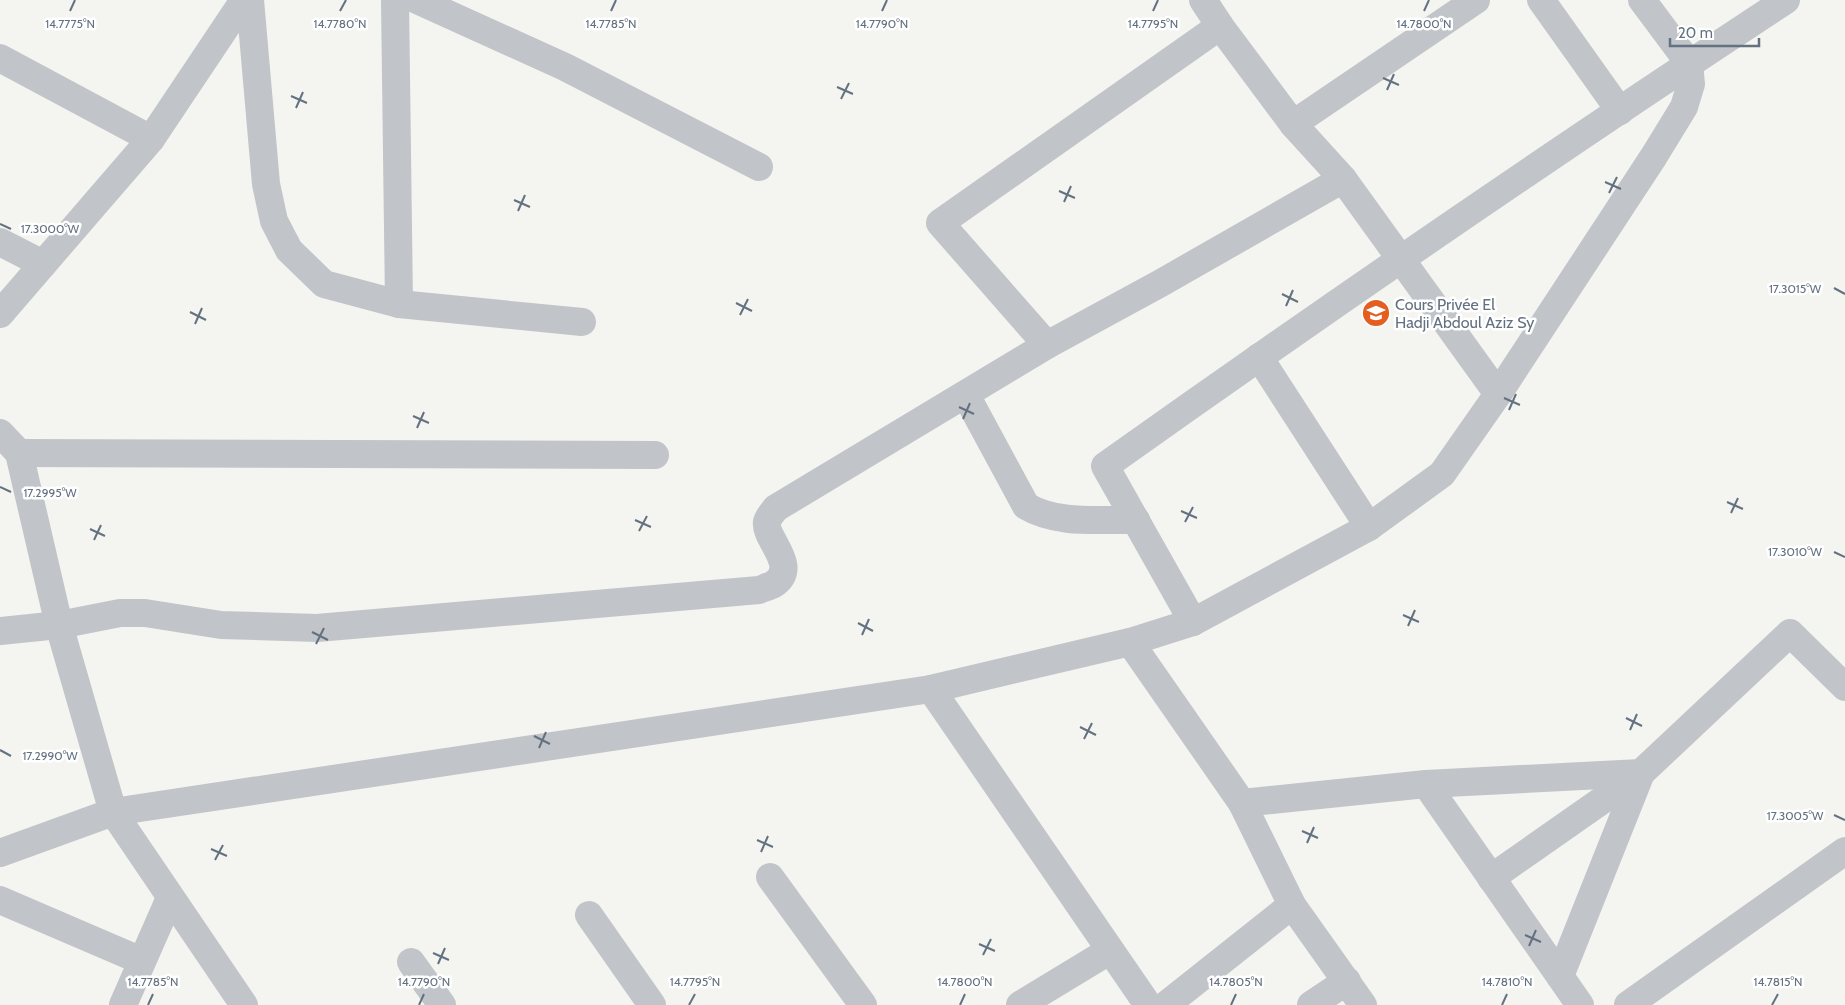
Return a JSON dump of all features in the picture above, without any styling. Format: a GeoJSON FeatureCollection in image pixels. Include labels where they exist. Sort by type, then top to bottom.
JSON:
{"type":"FeatureCollection","features":[{"type":"Feature","properties":{"kind":"street"},"geometry":{"type":"LineString","coordinates":[[0,314],[151,139],[244,0]]}},
{"type":"Feature","properties":{"kind":"street"},"geometry":{"type":"LineString","coordinates":[[250,0],[266,184],[274,221],[289,250],[324,284],[399,304],[582,322]]}},
{"type":"Feature","properties":{"kind":"street"},"geometry":{"type":"LineString","coordinates":[[395,0],[399,304]]}},
{"type":"Feature","properties":{"kind":"street"},"geometry":{"type":"LineString","coordinates":[[417,0],[565,67],[760,167]]}},
{"type":"Feature","properties":{"kind":"street"},"geometry":{"type":"LineString","coordinates":[[1203,0],[1220,26],[1293,124],[1343,179],[1498,394]]}},
{"type":"Feature","properties":{"kind":"street"},"geometry":{"type":"LineString","coordinates":[[1293,124],[1476,0]]}},
{"type":"Feature","properties":{"kind":"street"},"geometry":{"type":"LineString","coordinates":[[1541,0],[1620,111]]}},
{"type":"Feature","properties":{"kind":"street"},"geometry":{"type":"LineString","coordinates":[[0,854],[113,812],[931,689],[1130,642],[1193,622],[1369,527],[1442,474],[1498,394],[1684,107],[1691,84],[1690,63],[1642,0]]}},
{"type":"Feature","properties":{"kind":"street"},"geometry":{"type":"LineString","coordinates":[[1193,622],[1105,466],[1401,259],[1786,0]]}},
{"type":"Feature","properties":{"kind":"street"},"geometry":{"type":"LineString","coordinates":[[1047,346],[940,223],[1220,26]]}},
{"type":"Feature","properties":{"kind":"street"},"geometry":{"type":"LineString","coordinates":[[0,58],[151,139]]}},
{"type":"Feature","properties":{"kind":"street"},"geometry":{"type":"LineString","coordinates":[[0,631],[60,625],[120,613],[145,613],[221,625],[317,628],[759,590],[775,583],[782,573],[781,554],[768,531],[767,522],[776,508],[1047,346],[1162,283],[1343,179]]}},
{"type":"Feature","properties":{"kind":"street"},"geometry":{"type":"LineString","coordinates":[[0,242],[43,264]]}},
{"type":"Feature","properties":{"kind":"street"},"geometry":{"type":"LineString","coordinates":[[1259,357],[1369,527]]}},
{"type":"Feature","properties":{"kind":"street"},"geometry":{"type":"LineString","coordinates":[[966,395],[1026,506],[1044,515],[1062,518],[1136,520]]}},
{"type":"Feature","properties":{"kind":"street"},"geometry":{"type":"LineString","coordinates":[[0,433],[19,453],[60,625],[113,812],[244,1005]]}},
{"type":"Feature","properties":{"kind":"street"},"geometry":{"type":"LineString","coordinates":[[19,453],[655,455]]}},
{"type":"Feature","properties":{"kind":"street"},"geometry":{"type":"LineString","coordinates":[[1491,878],[1641,773],[1790,634],[1845,687]]}},
{"type":"Feature","properties":{"kind":"street"},"geometry":{"type":"LineString","coordinates":[[1130,642],[1242,803],[1292,905],[1363,1005]]}},
{"type":"Feature","properties":{"kind":"street"},"geometry":{"type":"LineString","coordinates":[[931,689],[1109,951],[1148,1005]]}},
{"type":"Feature","properties":{"kind":"street"},"geometry":{"type":"LineString","coordinates":[[1242,803],[1426,784],[1641,773]]}},
{"type":"Feature","properties":{"kind":"street"},"geometry":{"type":"LineString","coordinates":[[1560,976],[1641,773]]}},
{"type":"Feature","properties":{"kind":"street"},"geometry":{"type":"LineString","coordinates":[[1426,784],[1580,1005]]}},
{"type":"Feature","properties":{"kind":"street"},"geometry":{"type":"LineString","coordinates":[[1628,1005],[1845,851]]}},
{"type":"Feature","properties":{"kind":"street"},"geometry":{"type":"LineString","coordinates":[[770,877],[863,1005]]}},
{"type":"Feature","properties":{"kind":"street"},"geometry":{"type":"LineString","coordinates":[[123,1005],[170,898]]}},
{"type":"Feature","properties":{"kind":"street"},"geometry":{"type":"LineString","coordinates":[[0,900],[142,961]]}},
{"type":"Feature","properties":{"kind":"street"},"geometry":{"type":"LineString","coordinates":[[1166,1005],[1292,905]]}},
{"type":"Feature","properties":{"kind":"street"},"geometry":{"type":"LineString","coordinates":[[589,915],[652,1005]]}},
{"type":"Feature","properties":{"kind":"street"},"geometry":{"type":"LineString","coordinates":[[1020,1005],[1109,951]]}},
{"type":"Feature","properties":{"kind":"street"},"geometry":{"type":"LineString","coordinates":[[411,962],[442,1005]]}},
{"type":"Feature","properties":{"kind":"street"},"geometry":{"type":"LineString","coordinates":[[1311,1005],[1347,981]]}},
{"type":"Feature","properties":{"kind":"place","name":"Cours Privée El Hadji Abdoul Aziz Sy"},"geometry":{"type":"Point","coordinates":[1376,313]}}]}
